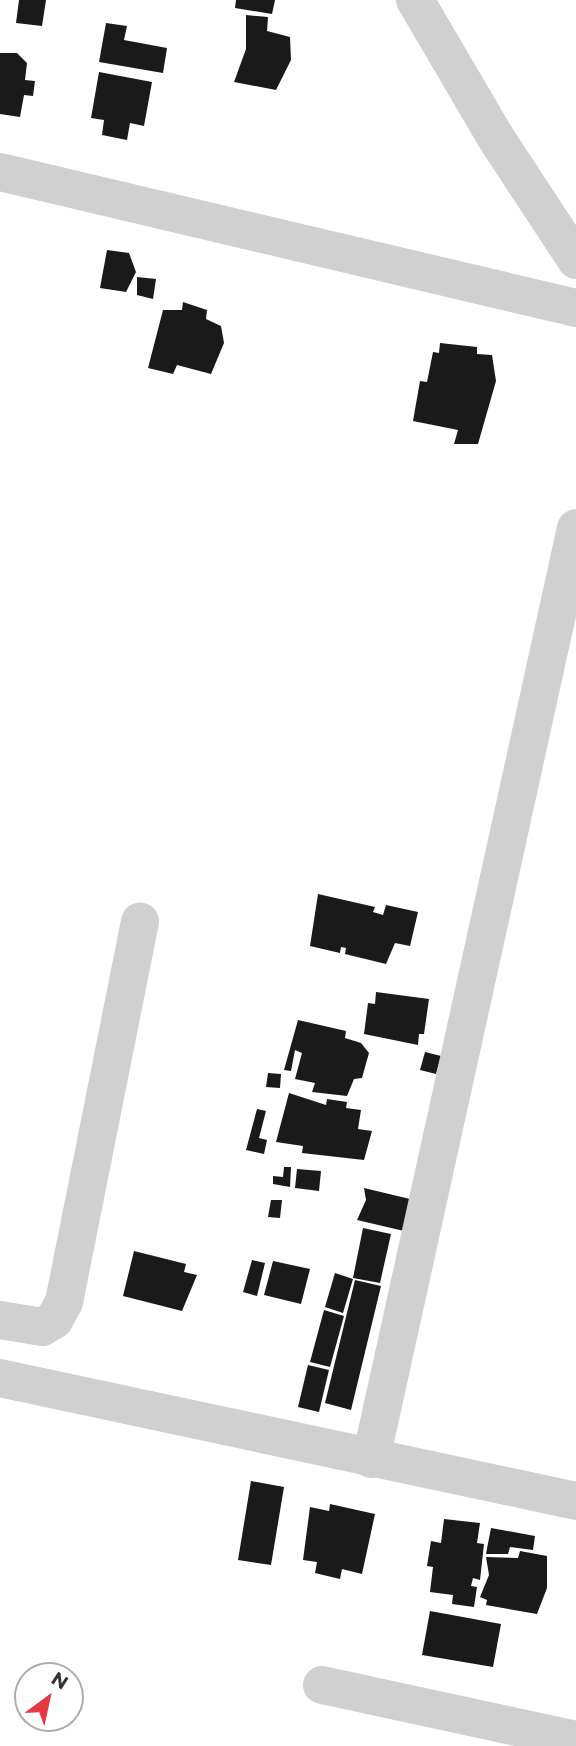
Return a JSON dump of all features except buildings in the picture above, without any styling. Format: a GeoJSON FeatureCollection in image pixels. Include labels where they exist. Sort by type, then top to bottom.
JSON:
{"type":"FeatureCollection","features":[{"type":"Feature","properties":{"kind":"street"},"geometry":{"type":"LineString","coordinates":[[415,0],[496,138],[576,260]]}},
{"type":"Feature","properties":{"kind":"street"},"geometry":{"type":"LineString","coordinates":[[0,172],[576,309]]}},
{"type":"Feature","properties":{"kind":"street"},"geometry":{"type":"LineString","coordinates":[[371,1459],[576,528]]}},
{"type":"Feature","properties":{"kind":"street"},"geometry":{"type":"LineString","coordinates":[[0,1320],[42,1327],[54,1320],[64,1302],[140,922]]}},
{"type":"Feature","properties":{"kind":"street"},"geometry":{"type":"LineString","coordinates":[[0,1378],[576,1501]]}},
{"type":"Feature","properties":{"kind":"street"},"geometry":{"type":"LineString","coordinates":[[322,1685],[576,1740]]}}]}
